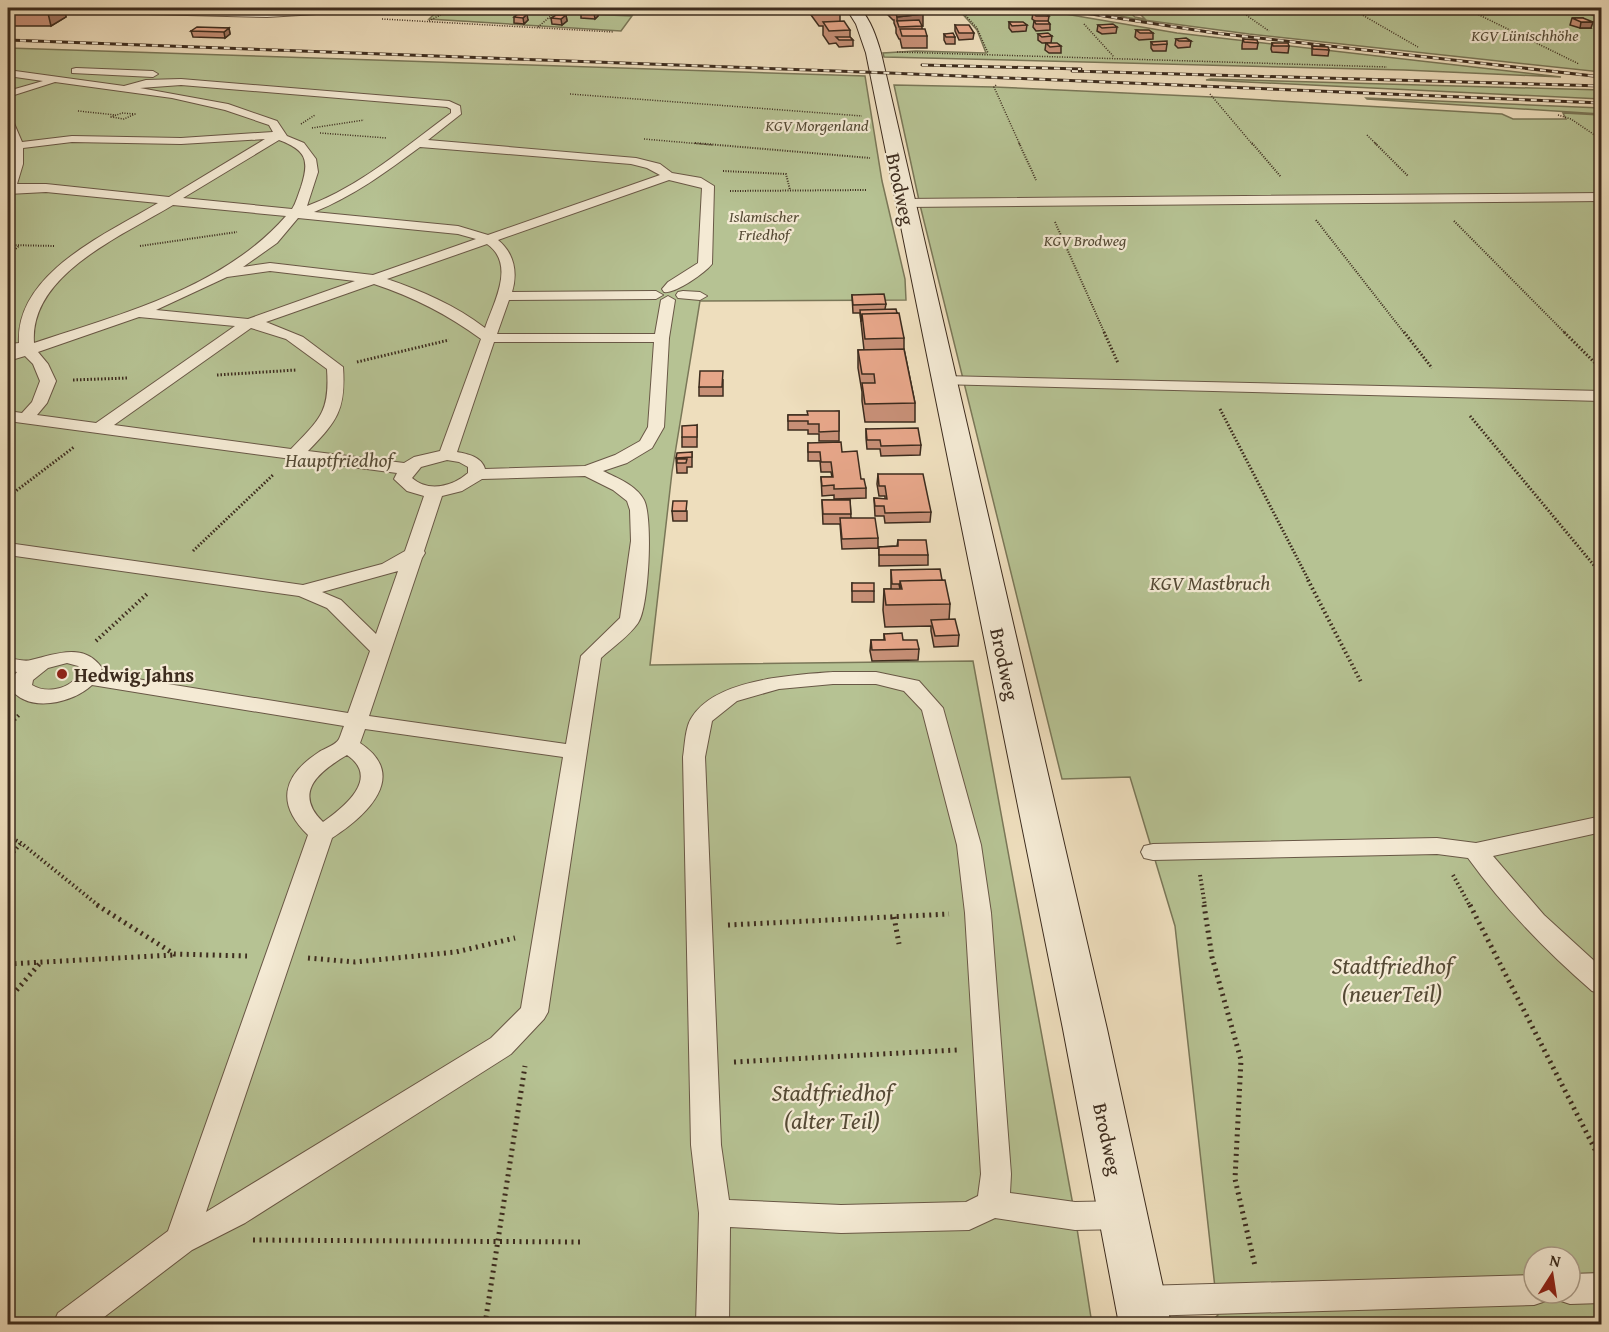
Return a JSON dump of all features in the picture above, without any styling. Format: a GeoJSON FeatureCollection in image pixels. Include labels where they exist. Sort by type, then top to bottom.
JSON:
{"type":"FeatureCollection","features":[{"type":"Feature","properties":{"kind":"street","name":"Brodweg"},"geometry":{"type":"LineString","coordinates":[[853,8],[858,13],[873,52],[1124,1215],[1143,1313]]}},
{"type":"Feature","properties":{"kind":"lane"},"geometry":{"type":"LineString","coordinates":[[30,8],[275,14],[366,8]]}},
{"type":"Feature","properties":{"kind":"lane"},"geometry":{"type":"LineString","coordinates":[[262,8],[259,9],[261,12],[275,14]]}},
{"type":"Feature","properties":{"kind":"lane"},"geometry":{"type":"LineString","coordinates":[[306,8],[335,10]]}},
{"type":"Feature","properties":{"kind":"lane"},"geometry":{"type":"LineString","coordinates":[[1577,8],[1602,15]]}},
{"type":"Feature","properties":{"kind":"lane"},"geometry":{"type":"LineString","coordinates":[[8,94],[80,70],[304,81]]}},
{"type":"Feature","properties":{"kind":"lane"},"geometry":{"type":"LineString","coordinates":[[8,73],[202,100],[237,109],[273,123],[283,138],[296,141],[308,153],[312,170],[308,190],[296,214],[254,254],[219,275],[138,313],[8,357]]}},
{"type":"Feature","properties":{"kind":"lane"},"geometry":{"type":"LineString","coordinates":[[123,88],[146,83],[181,82],[434,102],[456,108],[456,114],[452,119],[365,182],[336,199],[296,214]]}},
{"type":"Feature","properties":{"kind":"lane"},"geometry":{"type":"LineString","coordinates":[[8,121],[16,168],[8,189],[46,188],[458,230],[490,238],[503,252],[510,268],[503,296],[484,336],[447,456]]}},
{"type":"Feature","properties":{"kind":"lane"},"geometry":{"type":"LineString","coordinates":[[13,146],[79,138],[181,141],[281,134]]}},
{"type":"Feature","properties":{"kind":"lane"},"geometry":{"type":"LineString","coordinates":[[27,349],[24,334],[30,315],[41,293],[64,270],[93,247],[281,134]]}},
{"type":"Feature","properties":{"kind":"lane"},"geometry":{"type":"LineString","coordinates":[[419,142],[631,161],[651,164],[663,170],[668,176]]}},
{"type":"Feature","properties":{"kind":"lane"},"geometry":{"type":"LineString","coordinates":[[98,429],[247,324],[668,176],[697,181],[708,186],[705,264],[698,273],[673,285],[669,295],[662,338],[656,427],[646,444],[621,459],[587,471],[477,474],[469,482],[454,489],[435,491],[414,488],[403,479],[406,469],[430,457],[464,458],[476,465],[477,474]]}},
{"type":"Feature","properties":{"kind":"lane"},"geometry":{"type":"LineString","coordinates":[[904,202],[1602,197]]}},
{"type":"Feature","properties":{"kind":"lane"},"geometry":{"type":"LineString","coordinates":[[254,254],[270,267]]}},
{"type":"Feature","properties":{"kind":"lane"},"geometry":{"type":"LineString","coordinates":[[219,275],[270,267],[372,279],[417,294],[461,317],[484,336],[662,338]]}},
{"type":"Feature","properties":{"kind":"lane"},"geometry":{"type":"LineString","coordinates":[[503,296],[700,296]]}},
{"type":"Feature","properties":{"kind":"lane"},"geometry":{"type":"LineString","coordinates":[[138,313],[247,324],[283,332],[311,348],[335,367],[338,393],[326,423],[294,454]]}},
{"type":"Feature","properties":{"kind":"lane"},"geometry":{"type":"LineString","coordinates":[[8,345],[27,349],[41,363],[48,381],[39,403],[25,419]]}},
{"type":"Feature","properties":{"kind":"lane"},"geometry":{"type":"LineString","coordinates":[[943,381],[1602,396]]}},
{"type":"Feature","properties":{"kind":"lane"},"geometry":{"type":"LineString","coordinates":[[8,416],[406,469]]}},
{"type":"Feature","properties":{"kind":"lane"},"geometry":{"type":"LineString","coordinates":[[70,1324],[181,1240],[234,1213],[501,1046],[534,1012],[591,656],[630,621],[642,524],[635,501],[616,484],[587,471]]}},
{"type":"Feature","properties":{"kind":"lane"},"geometry":{"type":"LineString","coordinates":[[321,834],[304,816],[298,795],[303,776],[320,760],[348,745],[380,649],[416,553],[435,491]]}},
{"type":"Feature","properties":{"kind":"lane"},"geometry":{"type":"LineString","coordinates":[[8,549],[303,591],[333,604],[380,649]]}},
{"type":"Feature","properties":{"kind":"lane"},"geometry":{"type":"LineString","coordinates":[[303,591],[389,567],[416,553]]}},
{"type":"Feature","properties":{"kind":"lane"},"geometry":{"type":"LineString","coordinates":[[78,658],[91,665],[92,672],[89,678],[77,688],[66,693],[39,697],[26,693],[21,688],[21,681],[32,668],[54,659],[78,658]]}},
{"type":"Feature","properties":{"kind":"lane"},"geometry":{"type":"LineString","coordinates":[[8,664],[32,668]]}},
{"type":"Feature","properties":{"kind":"lane"},"geometry":{"type":"LineString","coordinates":[[89,678],[357,721],[575,752]]}},
{"type":"Feature","properties":{"kind":"lane"},"geometry":{"type":"LineString","coordinates":[[712,1324],[715,1213],[706,1145],[702,926],[694,757],[701,718],[729,696],[778,683],[833,678],[876,678],[911,686],[932,708],[969,845],[978,913],[996,1174],[993,1204]]}},
{"type":"Feature","properties":{"kind":"lane"},"geometry":{"type":"LineString","coordinates":[[181,1240],[321,834],[348,817],[367,795],[372,774],[367,759],[348,745]]}},
{"type":"Feature","properties":{"kind":"lane"},"geometry":{"type":"LineString","coordinates":[[1153,852],[1437,846],[1476,851],[1602,824]]}},
{"type":"Feature","properties":{"kind":"lane"},"geometry":{"type":"LineString","coordinates":[[1476,851],[1492,874],[1559,948],[1602,984]]}},
{"type":"Feature","properties":{"kind":"lane"},"geometry":{"type":"LineString","coordinates":[[715,1213],[841,1219],[969,1216],[993,1204],[1075,1216],[1124,1215]]}},
{"type":"Feature","properties":{"kind":"lane"},"geometry":{"type":"LineString","coordinates":[[1582,1289],[1602,1288]]}},
{"type":"Feature","properties":{"kind":"lane"},"geometry":{"type":"LineString","coordinates":[[1143,1313],[1255,1298],[1522,1290]]}},
{"type":"Feature","properties":{"kind":"path"},"geometry":{"type":"LineString","coordinates":[[428,22],[453,8]]}},
{"type":"Feature","properties":{"kind":"path"},"geometry":{"type":"LineString","coordinates":[[960,8],[971,17],[978,28],[988,53]]}},
{"type":"Feature","properties":{"kind":"path"},"geometry":{"type":"LineString","coordinates":[[1236,8],[1269,31]]}},
{"type":"Feature","properties":{"kind":"path"},"geometry":{"type":"LineString","coordinates":[[1350,8],[1418,47]]}},
{"type":"Feature","properties":{"kind":"path"},"geometry":{"type":"LineString","coordinates":[[1465,8],[1579,64]]}},
{"type":"Feature","properties":{"kind":"path"},"geometry":{"type":"LineString","coordinates":[[538,28],[553,14]]}},
{"type":"Feature","properties":{"kind":"path"},"geometry":{"type":"LineString","coordinates":[[372,19],[614,32]]}},
{"type":"Feature","properties":{"kind":"path"},"geometry":{"type":"LineString","coordinates":[[1084,24],[1114,57]]}},
{"type":"Feature","properties":{"kind":"path"},"geometry":{"type":"LineString","coordinates":[[873,52],[912,50],[1388,67]]}},
{"type":"Feature","properties":{"kind":"path"},"geometry":{"type":"LineString","coordinates":[[996,85],[994,87],[1127,386]]}},
{"type":"Feature","properties":{"kind":"path"},"geometry":{"type":"LineString","coordinates":[[570,94],[886,118]]}},
{"type":"Feature","properties":{"kind":"path"},"geometry":{"type":"LineString","coordinates":[[1210,94],[1300,199],[1451,393],[1602,575]]}},
{"type":"Feature","properties":{"kind":"path"},"geometry":{"type":"LineString","coordinates":[[78,111],[117,115],[135,114],[124,119],[111,117],[117,115]]}},
{"type":"Feature","properties":{"kind":"path"},"geometry":{"type":"LineString","coordinates":[[1558,115],[1571,118],[1602,140]]}},
{"type":"Feature","properties":{"kind":"path"},"geometry":{"type":"LineString","coordinates":[[313,133],[419,142]]}},
{"type":"Feature","properties":{"kind":"path"},"geometry":{"type":"LineString","coordinates":[[1367,135],[1602,370]]}},
{"type":"Feature","properties":{"kind":"path"},"geometry":{"type":"LineString","coordinates":[[633,138],[895,160]]}},
{"type":"Feature","properties":{"kind":"path"},"geometry":{"type":"LineString","coordinates":[[697,181],[726,170],[786,174],[790,190]]}},
{"type":"Feature","properties":{"kind":"path"},"geometry":{"type":"LineString","coordinates":[[708,191],[867,190]]}},
{"type":"Feature","properties":{"kind":"path"},"geometry":{"type":"LineString","coordinates":[[8,255],[20,245]]}},
{"type":"Feature","properties":{"kind":"path"},"geometry":{"type":"LineString","coordinates":[[335,367],[484,336]]}},
{"type":"Feature","properties":{"kind":"path"},"geometry":{"type":"LineString","coordinates":[[1209,387],[1361,682]]}},
{"type":"Feature","properties":{"kind":"path"},"geometry":{"type":"LineString","coordinates":[[8,497],[74,447]]}},
{"type":"Feature","properties":{"kind":"path"},"geometry":{"type":"LineString","coordinates":[[8,836],[21,843],[94,903],[174,954]]}},
{"type":"Feature","properties":{"kind":"path"},"geometry":{"type":"LineString","coordinates":[[8,859],[21,843]]}},
{"type":"Feature","properties":{"kind":"path"},"geometry":{"type":"LineString","coordinates":[[1437,846],[1495,951],[1602,1163]]}},
{"type":"Feature","properties":{"kind":"path"},"geometry":{"type":"LineString","coordinates":[[1197,851],[1212,957],[1241,1060],[1235,1179],[1256,1268],[1255,1298]]}},
{"type":"Feature","properties":{"kind":"path"},"geometry":{"type":"LineString","coordinates":[[702,926],[978,913]]}},
{"type":"Feature","properties":{"kind":"path"},"geometry":{"type":"LineString","coordinates":[[894,917],[899,944]]}},
{"type":"Feature","properties":{"kind":"path"},"geometry":{"type":"LineString","coordinates":[[8,964],[174,954],[280,956],[355,962],[456,952],[548,930]]}},
{"type":"Feature","properties":{"kind":"path"},"geometry":{"type":"LineString","coordinates":[[8,1000],[41,961]]}},
{"type":"Feature","properties":{"kind":"path"},"geometry":{"type":"LineString","coordinates":[[485,1324],[496,1241],[534,1012]]}},
{"type":"Feature","properties":{"kind":"path"},"geometry":{"type":"LineString","coordinates":[[705,1064],[988,1049]]}},
{"type":"Feature","properties":{"kind":"path"},"geometry":{"type":"LineString","coordinates":[[240,1240],[582,1242]]}},
{"type":"Feature","properties":{"kind":"green space"},"geometry":{"type":"Polygon","coordinates":[[[441,8],[632,16],[621,31],[429,19],[441,8]]]}},
{"type":"Feature","properties":{"kind":"green space"},"geometry":{"type":"Polygon","coordinates":[[[957,8],[1030,8],[1177,33],[1561,77],[1404,70],[884,57],[883,53],[916,51],[986,53],[977,30],[957,8]]]}},
{"type":"Feature","properties":{"kind":"green space","name":"KGV Lünischhöhe"},"geometry":{"type":"Polygon","coordinates":[[[1077,8],[1125,8],[1135,17],[1145,19],[1134,8],[1601,8],[1601,72],[1249,34],[1136,19],[1077,8]]]}},
{"type":"Feature","properties":{"kind":"green space","name":"Hauptfriedhof"},"geometry":{"type":"Polygon","coordinates":[[[8,48],[865,76],[882,181],[905,279],[906,300],[700,301],[672,472],[650,665],[973,661],[1075,1216],[1092,1324],[8,1324],[8,48]]]}},
{"type":"Feature","properties":{"kind":"green space"},"geometry":{"type":"Polygon","coordinates":[[[1206,80],[1601,90],[1601,99],[1206,80]]]}},
{"type":"Feature","properties":{"kind":"green space"},"geometry":{"type":"Polygon","coordinates":[[[894,85],[1212,97],[1502,114],[1513,119],[1566,119],[1563,113],[1601,115],[1601,1324],[1208,1324],[1218,1315],[1175,926],[1130,777],[1062,779],[920,205],[894,85]]]}},
{"type":"Feature","properties":{"kind":"green space"},"geometry":{"type":"Polygon","coordinates":[[[1367,99],[1601,108],[1601,114],[1367,99]]]}},
{"type":"Feature","properties":{"kind":"building"},"geometry":{"type":"Polygon","coordinates":[[[815,8],[836,8],[840,13],[819,14],[815,8]]]}},
{"type":"Feature","properties":{"kind":"building"},"geometry":{"type":"Polygon","coordinates":[[[584,9],[598,10],[594,13],[581,12],[584,9]]]}},
{"type":"Feature","properties":{"kind":"building"},"geometry":{"type":"Polygon","coordinates":[[[895,11],[922,11],[923,14],[897,17],[895,11]]]}},
{"type":"Feature","properties":{"kind":"building"},"geometry":{"type":"Polygon","coordinates":[[[1045,12],[1049,16],[1036,16],[1033,13],[1045,12]]]}},
{"type":"Feature","properties":{"kind":"building"},"geometry":{"type":"Polygon","coordinates":[[[518,14],[527,14],[523,18],[514,17],[518,14]]]}},
{"type":"Feature","properties":{"kind":"building"},"geometry":{"type":"Polygon","coordinates":[[[556,15],[566,15],[561,19],[551,18],[556,15]]]}},
{"type":"Feature","properties":{"kind":"building"},"geometry":{"type":"Polygon","coordinates":[[[1572,18],[1583,18],[1593,22],[1581,22],[1572,18]]]}},
{"type":"Feature","properties":{"kind":"building"},"geometry":{"type":"Polygon","coordinates":[[[919,20],[922,26],[899,27],[897,21],[919,20]]]}},
{"type":"Feature","properties":{"kind":"building"},"geometry":{"type":"Polygon","coordinates":[[[844,21],[850,30],[829,31],[823,22],[844,21]]]}},
{"type":"Feature","properties":{"kind":"building"},"geometry":{"type":"Polygon","coordinates":[[[1034,21],[1048,21],[1050,24],[1036,24],[1034,21]]]}},
{"type":"Feature","properties":{"kind":"building"},"geometry":{"type":"Polygon","coordinates":[[[1009,22],[1023,22],[1027,25],[1012,26],[1009,22]]]}},
{"type":"Feature","properties":{"kind":"building"},"geometry":{"type":"Polygon","coordinates":[[[1113,24],[1117,27],[1102,28],[1098,25],[1113,24]]]}},
{"type":"Feature","properties":{"kind":"building"},"geometry":{"type":"Polygon","coordinates":[[[955,25],[969,25],[974,33],[959,33],[955,25]]]}},
{"type":"Feature","properties":{"kind":"building"},"geometry":{"type":"Polygon","coordinates":[[[197,27],[229,28],[224,32],[191,31],[197,27]]]}},
{"type":"Feature","properties":{"kind":"building"},"geometry":{"type":"Polygon","coordinates":[[[900,29],[925,29],[927,36],[902,36],[900,29]]]}},
{"type":"Feature","properties":{"kind":"building"},"geometry":{"type":"Polygon","coordinates":[[[1136,30],[1149,30],[1153,33],[1140,33],[1136,30]]]}},
{"type":"Feature","properties":{"kind":"building"},"geometry":{"type":"Polygon","coordinates":[[[953,33],[955,37],[946,37],[944,34],[953,33]]]}},
{"type":"Feature","properties":{"kind":"building"},"geometry":{"type":"Polygon","coordinates":[[[1048,33],[1052,36],[1042,37],[1038,34],[1048,33]]]}},
{"type":"Feature","properties":{"kind":"building"},"geometry":{"type":"Polygon","coordinates":[[[836,37],[850,37],[853,40],[839,40],[836,37]]]}},
{"type":"Feature","properties":{"kind":"building"},"geometry":{"type":"Polygon","coordinates":[[[1186,38],[1191,41],[1176,39],[1186,38]]]}},
{"type":"Feature","properties":{"kind":"building"},"geometry":{"type":"Polygon","coordinates":[[[1243,39],[1257,40],[1258,43],[1244,42],[1243,39]]]}},
{"type":"Feature","properties":{"kind":"building"},"geometry":{"type":"Polygon","coordinates":[[[1167,41],[1167,44],[1153,45],[1151,42],[1167,41]]]}},
{"type":"Feature","properties":{"kind":"building"},"geometry":{"type":"Polygon","coordinates":[[[1046,43],[1057,43],[1061,46],[1050,47],[1046,43]]]}},
{"type":"Feature","properties":{"kind":"building"},"geometry":{"type":"Polygon","coordinates":[[[1272,43],[1288,43],[1289,46],[1273,46],[1272,43]]]}},
{"type":"Feature","properties":{"kind":"building"},"geometry":{"type":"Polygon","coordinates":[[[1312,46],[1328,47],[1329,50],[1313,49],[1312,46]]]}},
{"type":"Feature","properties":{"kind":"building"},"geometry":{"type":"Polygon","coordinates":[[[884,294],[886,304],[853,305],[852,295],[884,294]]]}},
{"type":"Feature","properties":{"kind":"building"},"geometry":{"type":"Polygon","coordinates":[[[896,309],[897,313],[862,314],[861,322],[860,310],[896,309]]]}},
{"type":"Feature","properties":{"kind":"building"},"geometry":{"type":"Polygon","coordinates":[[[899,313],[904,338],[865,339],[862,314],[899,313]]]}},
{"type":"Feature","properties":{"kind":"building"},"geometry":{"type":"Polygon","coordinates":[[[904,349],[915,403],[865,404],[862,383],[875,383],[874,374],[862,374],[858,350],[904,349]]]}},
{"type":"Feature","properties":{"kind":"building"},"geometry":{"type":"Polygon","coordinates":[[[700,371],[723,371],[722,387],[699,387],[700,371]]]}},
{"type":"Feature","properties":{"kind":"building"},"geometry":{"type":"Polygon","coordinates":[[[807,411],[839,411],[839,431],[819,432],[819,424],[808,424],[808,421],[788,421],[788,415],[808,415],[807,411]]]}},
{"type":"Feature","properties":{"kind":"building"},"geometry":{"type":"Polygon","coordinates":[[[697,425],[697,437],[682,437],[682,426],[697,425]]]}},
{"type":"Feature","properties":{"kind":"building"},"geometry":{"type":"Polygon","coordinates":[[[918,428],[921,445],[881,446],[880,440],[867,440],[866,429],[918,428]]]}},
{"type":"Feature","properties":{"kind":"building"},"geometry":{"type":"Polygon","coordinates":[[[841,442],[842,452],[857,451],[861,479],[864,479],[866,488],[834,489],[834,485],[822,486],[821,477],[833,477],[831,462],[821,462],[820,452],[808,452],[808,443],[841,442]]]}},
{"type":"Feature","properties":{"kind":"building"},"geometry":{"type":"Polygon","coordinates":[[[692,452],[692,457],[676,458],[677,453],[692,452]]]}},
{"type":"Feature","properties":{"kind":"building"},"geometry":{"type":"Polygon","coordinates":[[[677,459],[687,459],[686,463],[677,463],[677,459]]]}},
{"type":"Feature","properties":{"kind":"building"},"geometry":{"type":"Polygon","coordinates":[[[878,474],[923,474],[931,512],[885,513],[884,506],[875,506],[874,498],[887,499],[885,486],[879,486],[878,474]]]}},
{"type":"Feature","properties":{"kind":"building"},"geometry":{"type":"Polygon","coordinates":[[[822,500],[850,500],[851,514],[823,514],[822,500]]]}},
{"type":"Feature","properties":{"kind":"building"},"geometry":{"type":"Polygon","coordinates":[[[673,501],[687,501],[686,511],[672,511],[673,501]]]}},
{"type":"Feature","properties":{"kind":"building"},"geometry":{"type":"Polygon","coordinates":[[[840,518],[875,518],[878,538],[842,539],[840,518]]]}},
{"type":"Feature","properties":{"kind":"building"},"geometry":{"type":"Polygon","coordinates":[[[898,540],[926,540],[928,555],[879,555],[879,547],[898,546],[898,540]]]}},
{"type":"Feature","properties":{"kind":"building"},"geometry":{"type":"Polygon","coordinates":[[[940,569],[942,580],[900,581],[900,589],[899,584],[892,584],[891,570],[940,569]]]}},
{"type":"Feature","properties":{"kind":"building"},"geometry":{"type":"Polygon","coordinates":[[[945,580],[950,604],[886,605],[884,589],[902,589],[900,581],[945,580]]]}},
{"type":"Feature","properties":{"kind":"building"},"geometry":{"type":"Polygon","coordinates":[[[852,583],[874,583],[874,591],[852,591],[852,583]]]}},
{"type":"Feature","properties":{"kind":"building"},"geometry":{"type":"Polygon","coordinates":[[[955,619],[959,635],[935,636],[931,620],[955,619]]]}},
{"type":"Feature","properties":{"kind":"building"},"geometry":{"type":"Polygon","coordinates":[[[902,633],[903,640],[917,640],[919,649],[872,650],[871,640],[885,640],[884,634],[902,633]]]}},
{"type":"Feature","properties":{"kind":"railway"},"geometry":{"type":"LineString","coordinates":[[1052,8],[1215,33],[1602,77]]}},
{"type":"Feature","properties":{"kind":"railway"},"geometry":{"type":"LineString","coordinates":[[8,40],[889,73],[1602,103]]}},
{"type":"Feature","properties":{"kind":"railway"},"geometry":{"type":"LineString","coordinates":[[922,65],[1081,69]]}},
{"type":"Feature","properties":{"kind":"railway"},"geometry":{"type":"LineString","coordinates":[[1072,71],[1602,86]]}},
{"type":"Feature","properties":{"kind":"place","name":"Hedwig Jahns"},"geometry":{"type":"Point","coordinates":[62,674]}},
{"type":"Feature","properties":{"kind":"park label","name":"KGV Morgenland"},"geometry":{"type":"Point","coordinates":[817,125]}},
{"type":"Feature","properties":{"kind":"park label","name":"Islamischer Friedhof"},"geometry":{"type":"Point","coordinates":[764,225]}},
{"type":"Feature","properties":{"kind":"park label","name":"KGV Brodweg"},"geometry":{"type":"Point","coordinates":[1085,240]}},
{"type":"Feature","properties":{"kind":"park label","name":"KGV Mastbruch"},"geometry":{"type":"Point","coordinates":[1210,582]}},
{"type":"Feature","properties":{"kind":"park label","name":"Stadtfriedhof (neuerTeil)"},"geometry":{"type":"Point","coordinates":[1392,979]}},
{"type":"Feature","properties":{"kind":"park label","name":"Stadtfriedhof (alter Teil)"},"geometry":{"type":"Point","coordinates":[832,1106]}}]}
